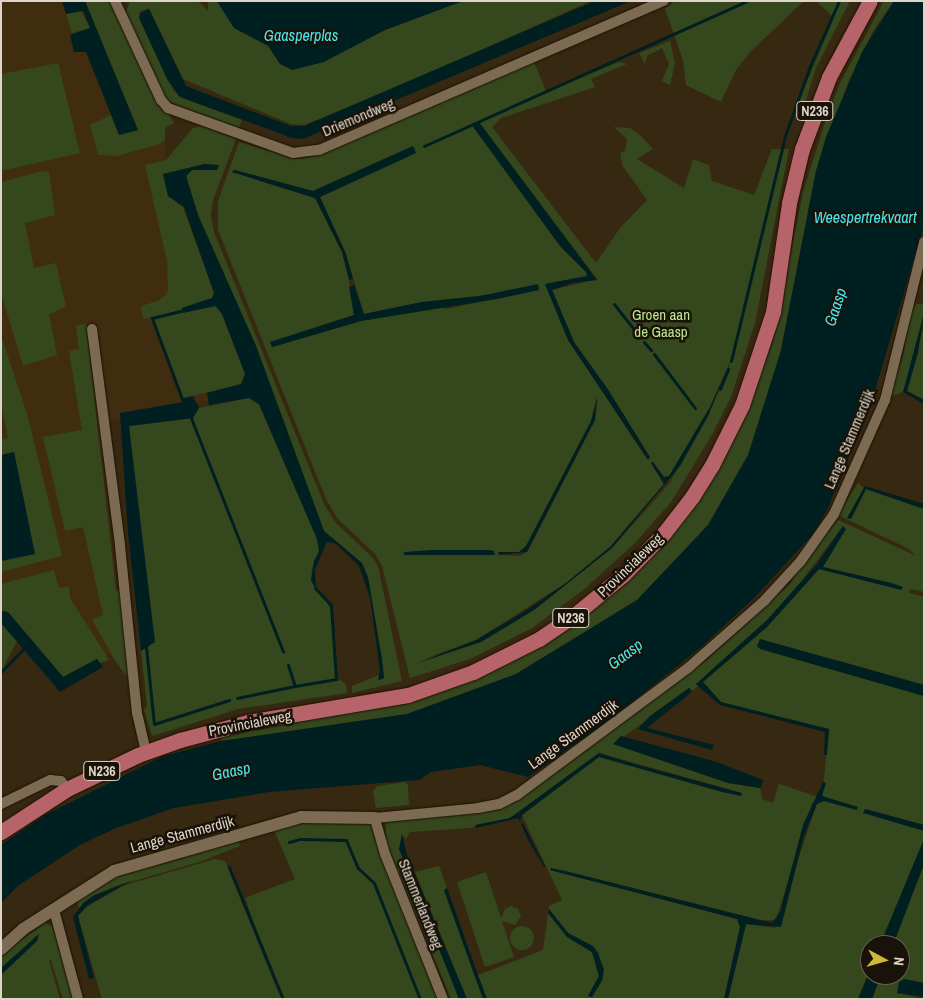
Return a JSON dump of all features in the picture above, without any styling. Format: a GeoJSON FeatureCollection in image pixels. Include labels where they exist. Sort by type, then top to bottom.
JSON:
{"type":"FeatureCollection","features":[{"type":"Feature","properties":{"kind":"main road","name":"Provincialeweg"},"geometry":{"type":"LineString","coordinates":[[1,832],[67,789],[146,752],[220,728],[378,701],[435,686],[520,650],[598,596],[679,514],[729,434],[767,334],[793,187],[814,115],[836,62],[870,1]]}},
{"type":"Feature","properties":{"kind":"main road","name":"Provincialeweg"},"geometry":{"type":"LineString","coordinates":[[786,230],[826,104],[880,1]]}},
{"type":"Feature","properties":{"kind":"street","name":"Driemondweg"},"geometry":{"type":"LineString","coordinates":[[115,1],[161,100],[168,108],[293,153],[318,150],[664,1]]}},
{"type":"Feature","properties":{"kind":"street","name":"Lange Stammerdijk"},"geometry":{"type":"LineString","coordinates":[[1,949],[23,930],[96,880],[132,865],[301,817],[375,818],[478,808],[499,804],[517,795],[688,668],[766,600],[800,562],[834,514],[881,408],[900,345],[924,242]]}},
{"type":"Feature","properties":{"kind":"street"},"geometry":{"type":"LineString","coordinates":[[92,328],[120,546],[137,713],[146,752]]}},
{"type":"Feature","properties":{"kind":"street"},"geometry":{"type":"LineString","coordinates":[[1,804],[50,780],[62,781],[67,789]]}},
{"type":"Feature","properties":{"kind":"street","name":"Stammerlandweg"},"geometry":{"type":"LineString","coordinates":[[375,818],[385,854],[443,999]]}},
{"type":"Feature","properties":{"kind":"street"},"geometry":{"type":"LineString","coordinates":[[54,910],[78,999]]}},
{"type":"Feature","properties":{"kind":"shaded area"},"geometry":{"type":"Polygon","coordinates":[[[1,1],[101,1],[165,136],[167,182],[252,391],[99,424],[123,649],[104,656],[1,617],[1,1]]]}},
{"type":"Feature","properties":{"kind":"green space"},"geometry":{"type":"Polygon","coordinates":[[[85,1],[111,1],[159,107],[168,113],[174,123],[165,128],[165,139],[160,144],[117,156],[98,155],[90,125],[111,115],[119,135],[138,130],[85,1]]]}},
{"type":"Feature","properties":{"kind":"green space"},"geometry":{"type":"Polygon","coordinates":[[[130,1],[198,1],[208,11],[208,1],[217,1],[234,28],[269,46],[281,64],[352,46],[385,30],[463,1],[591,1],[385,93],[304,125],[291,124],[183,79],[149,8],[139,12],[173,90],[180,97],[242,120],[239,128],[167,101],[125,15],[130,1]]]}},
{"type":"Feature","properties":{"kind":"green space"},"geometry":{"type":"Polygon","coordinates":[[[675,1],[804,1],[750,52],[736,70],[721,102],[686,85],[683,60],[665,9],[675,1]]]}},
{"type":"Feature","properties":{"kind":"green space"},"geometry":{"type":"Polygon","coordinates":[[[816,1],[850,1],[816,68],[800,119],[795,115],[799,100],[834,18],[816,1]]]}},
{"type":"Feature","properties":{"kind":"green space"},"geometry":{"type":"Polygon","coordinates":[[[884,1],[894,1],[873,31],[849,80],[816,171],[781,350],[763,414],[748,455],[708,525],[637,600],[516,674],[407,714],[221,741],[223,734],[402,702],[590,612],[644,562],[748,407],[774,339],[803,192],[828,113],[841,81],[884,1]]]}},
{"type":"Feature","properties":{"kind":"green space"},"geometry":{"type":"Polygon","coordinates":[[[80,10],[90,28],[72,33],[66,14],[80,10]]]}},
{"type":"Feature","properties":{"kind":"green space"},"geometry":{"type":"Polygon","coordinates":[[[670,41],[675,63],[670,85],[662,81],[669,64],[662,48],[647,56],[645,64],[639,53],[670,41]]]}},
{"type":"Feature","properties":{"kind":"green space","name":"Groen aan de Gaasp"},"geometry":{"type":"Polygon","coordinates":[[[534,62],[546,91],[619,62],[627,64],[591,79],[595,87],[501,118],[492,127],[596,263],[620,228],[647,200],[622,165],[620,153],[625,151],[627,139],[614,127],[630,128],[641,136],[653,149],[637,159],[684,188],[693,159],[709,165],[712,181],[754,195],[772,149],[789,149],[755,323],[731,397],[713,433],[671,502],[635,543],[582,591],[532,628],[470,659],[410,678],[382,566],[375,554],[338,519],[326,499],[218,230],[218,201],[239,142],[294,159],[308,158],[534,62]],[[479,123],[491,150],[560,246],[586,272],[587,276],[545,284],[568,340],[647,459],[609,391],[574,342],[552,290],[597,279],[479,123]],[[413,146],[313,191],[235,170],[232,172],[315,198],[342,252],[348,274],[354,315],[271,342],[273,347],[361,321],[438,306],[447,309],[539,289],[422,302],[364,314],[346,254],[320,197],[409,156],[416,150],[413,146]],[[731,361],[710,407],[669,476],[664,477],[653,462],[651,463],[664,484],[610,547],[566,583],[476,640],[421,660],[481,642],[534,610],[612,548],[669,484],[708,416],[731,361]],[[598,397],[591,421],[526,546],[519,552],[499,555],[519,556],[527,552],[595,420],[598,397]],[[432,550],[404,554],[491,555],[494,551],[432,550]]]}},
{"type":"Feature","properties":{"kind":"green space"},"geometry":{"type":"Polygon","coordinates":[[[58,63],[80,153],[1,171],[1,74],[58,63]]]}},
{"type":"Feature","properties":{"kind":"green space"},"geometry":{"type":"Polygon","coordinates":[[[201,126],[236,139],[213,200],[211,216],[214,232],[324,504],[335,522],[373,558],[378,566],[402,681],[352,693],[352,686],[379,675],[379,680],[384,678],[368,577],[362,563],[324,531],[256,346],[198,215],[186,176],[192,170],[207,169],[205,164],[163,174],[168,196],[183,207],[214,293],[212,298],[182,308],[183,313],[215,306],[222,314],[245,374],[241,384],[184,398],[153,317],[143,319],[141,306],[158,301],[167,294],[168,288],[167,261],[145,165],[166,160],[193,128],[201,126]]]}},
{"type":"Feature","properties":{"kind":"green space"},"geometry":{"type":"Polygon","coordinates":[[[43,171],[49,172],[55,215],[25,223],[34,268],[56,263],[66,307],[49,314],[57,355],[23,366],[1,293],[1,182],[43,171]]]}},
{"type":"Feature","properties":{"kind":"green space"},"geometry":{"type":"Polygon","coordinates":[[[917,304],[924,304],[924,313],[909,378],[903,392],[889,397],[903,357],[912,308],[917,304]]]}},
{"type":"Feature","properties":{"kind":"green space"},"geometry":{"type":"Polygon","coordinates":[[[86,324],[116,591],[121,591],[131,682],[114,659],[92,619],[103,615],[83,527],[65,531],[43,437],[82,430],[69,351],[79,349],[76,325],[86,324]]]}},
{"type":"Feature","properties":{"kind":"green space"},"geometry":{"type":"Polygon","coordinates":[[[924,325],[924,400],[907,391],[924,325]]]}},
{"type":"Feature","properties":{"kind":"green space"},"geometry":{"type":"Polygon","coordinates":[[[1,335],[28,417],[62,556],[1,572],[1,561],[34,554],[14,452],[1,455],[1,440],[8,438],[1,402],[1,335]]]}},
{"type":"Feature","properties":{"kind":"green space"},"geometry":{"type":"Polygon","coordinates":[[[249,398],[259,404],[317,539],[319,551],[311,572],[316,591],[317,588],[331,609],[338,679],[346,684],[347,693],[238,709],[152,736],[144,710],[147,705],[141,651],[146,647],[129,426],[193,418],[199,408],[249,398]]]}},
{"type":"Feature","properties":{"kind":"green space"},"geometry":{"type":"Polygon","coordinates":[[[858,483],[864,488],[848,517],[851,519],[866,489],[924,509],[924,592],[910,589],[909,593],[924,597],[924,685],[840,661],[760,649],[924,696],[924,825],[865,809],[864,813],[920,829],[924,831],[924,839],[884,935],[860,935],[860,985],[864,985],[858,999],[728,999],[746,924],[775,928],[817,803],[824,801],[857,810],[822,796],[829,730],[721,702],[703,682],[767,627],[819,569],[902,589],[891,583],[822,567],[843,526],[796,588],[767,620],[696,684],[698,686],[692,691],[689,688],[614,744],[728,783],[760,788],[762,799],[773,803],[779,784],[818,797],[812,803],[776,920],[760,920],[565,871],[550,870],[737,919],[740,927],[724,999],[487,999],[478,975],[543,950],[549,906],[562,900],[522,815],[599,756],[742,793],[599,753],[510,818],[470,828],[410,832],[406,839],[407,855],[405,835],[399,849],[459,999],[451,999],[386,843],[386,823],[393,818],[500,805],[707,660],[791,583],[802,563],[838,520],[916,556],[909,549],[838,515],[858,483]],[[549,909],[567,937],[592,952],[599,976],[588,996],[592,997],[604,970],[598,953],[568,933],[549,909]]]}},
{"type":"Feature","properties":{"kind":"green space"},"geometry":{"type":"Polygon","coordinates":[[[54,570],[59,588],[69,586],[70,598],[109,660],[100,663],[97,659],[63,677],[8,612],[1,611],[1,584],[54,570]]]}},
{"type":"Feature","properties":{"kind":"green space"},"geometry":{"type":"Polygon","coordinates":[[[1,623],[17,641],[1,672],[1,623]]]}},
{"type":"Feature","properties":{"kind":"green space"},"geometry":{"type":"Polygon","coordinates":[[[405,782],[408,785],[409,805],[376,808],[373,791],[377,786],[405,782]]]}},
{"type":"Feature","properties":{"kind":"green space"},"geometry":{"type":"Polygon","coordinates":[[[372,822],[390,879],[439,999],[102,999],[77,913],[122,886],[215,859],[225,861],[278,992],[245,898],[295,879],[274,830],[303,823],[372,822]]]}},
{"type":"Feature","properties":{"kind":"green space"},"geometry":{"type":"Polygon","coordinates":[[[237,837],[240,846],[199,862],[113,887],[93,896],[79,908],[76,898],[118,876],[181,859],[237,837]]]}},
{"type":"Feature","properties":{"kind":"green space"},"geometry":{"type":"Polygon","coordinates":[[[924,864],[924,983],[910,981],[910,935],[897,935],[924,864]]]}},
{"type":"Feature","properties":{"kind":"green space"},"geometry":{"type":"Polygon","coordinates":[[[439,866],[447,888],[444,890],[483,999],[467,999],[415,872],[439,866]]]}},
{"type":"Feature","properties":{"kind":"green space"},"geometry":{"type":"Polygon","coordinates":[[[486,872],[501,918],[505,909],[511,906],[518,909],[521,916],[515,925],[502,921],[514,957],[485,967],[457,882],[486,872]]]}},
{"type":"Feature","properties":{"kind":"green space"},"geometry":{"type":"Polygon","coordinates":[[[46,923],[53,927],[74,999],[63,999],[51,960],[49,961],[60,999],[1,999],[1,975],[36,941],[39,934],[1,968],[1,954],[46,923]]]}},
{"type":"Feature","properties":{"kind":"green space"},"geometry":{"type":"Polygon","coordinates":[[[522,926],[527,927],[533,933],[533,943],[527,949],[522,950],[517,949],[511,943],[510,938],[511,933],[517,927],[522,926]]]}},
{"type":"Feature","properties":{"kind":"green space"},"geometry":{"type":"Polygon","coordinates":[[[877,985],[906,985],[897,993],[924,999],[872,999],[877,985]]]}},
{"type":"Feature","properties":{"kind":"water"},"geometry":{"type":"Polygon","coordinates":[[[62,1],[85,1],[138,130],[119,135],[86,52],[74,52],[70,35],[90,28],[83,11],[66,14],[62,1]]]}},
{"type":"Feature","properties":{"kind":"water","name":"Gaasperplas"},"geometry":{"type":"Polygon","coordinates":[[[217,1],[463,1],[385,30],[324,62],[292,70],[280,64],[268,46],[234,28],[217,1]]]}},
{"type":"Feature","properties":{"kind":"water"},"geometry":{"type":"Polygon","coordinates":[[[595,1],[631,1],[303,139],[292,138],[180,97],[167,79],[139,18],[140,13],[149,9],[186,86],[291,126],[304,126],[595,1]]]}},
{"type":"Feature","properties":{"kind":"water","name":"Weespertrekvaart"},"geometry":{"type":"Polygon","coordinates":[[[894,1],[924,1],[924,225],[874,394],[828,508],[813,534],[755,597],[700,648],[603,725],[528,777],[480,765],[431,772],[419,780],[269,792],[174,808],[116,828],[80,845],[19,885],[1,903],[1,845],[45,815],[161,757],[221,741],[407,714],[516,674],[637,600],[708,525],[748,455],[781,350],[816,171],[826,137],[862,52],[894,1]]]}},
{"type":"Feature","properties":{"kind":"water"},"geometry":{"type":"Polygon","coordinates":[[[479,122],[597,280],[573,283],[552,290],[574,342],[609,391],[650,457],[648,460],[568,340],[545,284],[587,276],[586,272],[560,246],[471,124],[479,122]]]}},
{"type":"Feature","properties":{"kind":"water"},"geometry":{"type":"Polygon","coordinates":[[[413,146],[416,153],[320,197],[346,254],[353,279],[349,280],[342,252],[315,198],[232,172],[234,170],[313,191],[413,146]]]}},
{"type":"Feature","properties":{"kind":"water"},"geometry":{"type":"Polygon","coordinates":[[[205,164],[219,165],[217,170],[192,170],[186,176],[198,215],[256,346],[324,531],[362,563],[368,577],[384,678],[378,680],[380,670],[370,598],[359,566],[336,544],[327,542],[315,569],[316,591],[311,580],[314,561],[319,551],[317,539],[259,404],[249,398],[209,405],[207,393],[241,384],[245,374],[222,314],[216,306],[182,313],[182,308],[212,298],[214,293],[184,207],[168,196],[163,174],[205,164]]]}},
{"type":"Feature","properties":{"kind":"water"},"geometry":{"type":"Polygon","coordinates":[[[538,284],[539,290],[497,299],[361,321],[272,347],[270,342],[354,315],[349,287],[354,285],[364,314],[422,302],[480,296],[538,284]]]}},
{"type":"Feature","properties":{"kind":"water"},"geometry":{"type":"Polygon","coordinates":[[[924,313],[918,353],[907,391],[924,400],[924,404],[903,392],[924,313]]]}},
{"type":"Feature","properties":{"kind":"water"},"geometry":{"type":"Polygon","coordinates":[[[734,353],[708,416],[680,466],[612,548],[534,610],[481,642],[415,664],[476,640],[525,611],[566,583],[610,547],[664,484],[651,463],[653,462],[664,477],[669,476],[710,407],[734,353]]]}},
{"type":"Feature","properties":{"kind":"water"},"geometry":{"type":"Polygon","coordinates":[[[193,396],[199,408],[193,418],[129,426],[155,642],[141,651],[128,533],[120,413],[183,402],[184,398],[193,396]]]}},
{"type":"Feature","properties":{"kind":"water"},"geometry":{"type":"Polygon","coordinates":[[[597,397],[595,420],[527,552],[499,555],[498,552],[519,552],[526,546],[591,421],[597,397]]]}},
{"type":"Feature","properties":{"kind":"water"},"geometry":{"type":"Polygon","coordinates":[[[14,452],[35,554],[1,561],[1,455],[14,452]]]}},
{"type":"Feature","properties":{"kind":"water"},"geometry":{"type":"Polygon","coordinates":[[[865,486],[924,504],[924,509],[866,489],[851,519],[847,518],[865,486]]]}},
{"type":"Feature","properties":{"kind":"water"},"geometry":{"type":"Polygon","coordinates":[[[843,526],[846,529],[823,567],[891,583],[903,587],[901,590],[819,569],[767,627],[703,682],[721,702],[829,729],[827,755],[824,755],[825,732],[720,705],[696,684],[767,620],[817,564],[843,526]]]}},
{"type":"Feature","properties":{"kind":"water"},"geometry":{"type":"Polygon","coordinates":[[[432,550],[494,551],[495,555],[404,555],[404,552],[432,550]]]}},
{"type":"Feature","properties":{"kind":"water"},"geometry":{"type":"Polygon","coordinates":[[[1,611],[8,612],[63,677],[97,659],[103,667],[60,692],[1,623],[1,611]]]}},
{"type":"Feature","properties":{"kind":"water"},"geometry":{"type":"Polygon","coordinates":[[[760,639],[924,685],[924,696],[760,649],[757,646],[760,639]]]}},
{"type":"Feature","properties":{"kind":"water"},"geometry":{"type":"Polygon","coordinates":[[[689,688],[692,691],[688,695],[647,728],[714,745],[712,750],[638,729],[650,716],[689,688]]]}},
{"type":"Feature","properties":{"kind":"water"},"geometry":{"type":"Polygon","coordinates":[[[621,736],[717,762],[763,780],[762,785],[760,788],[728,783],[613,744],[621,736]]]}},
{"type":"Feature","properties":{"kind":"water"},"geometry":{"type":"Polygon","coordinates":[[[599,753],[742,793],[741,796],[722,792],[599,757],[522,815],[520,822],[518,818],[476,828],[475,825],[510,818],[599,753]]]}},
{"type":"Feature","properties":{"kind":"water"},"geometry":{"type":"Polygon","coordinates":[[[823,782],[826,783],[822,796],[858,807],[857,810],[824,801],[817,804],[804,836],[781,927],[746,924],[728,999],[724,999],[740,927],[737,919],[550,870],[551,868],[565,871],[772,923],[780,912],[803,825],[823,782]]]}},
{"type":"Feature","properties":{"kind":"water"},"geometry":{"type":"Polygon","coordinates":[[[865,809],[924,825],[924,831],[863,813],[865,809]]]}},
{"type":"Feature","properties":{"kind":"water"},"geometry":{"type":"Polygon","coordinates":[[[523,823],[545,868],[529,842],[521,824],[523,823]]]}},
{"type":"Feature","properties":{"kind":"water"},"geometry":{"type":"Polygon","coordinates":[[[402,833],[407,855],[467,999],[459,999],[399,849],[402,833]]]}},
{"type":"Feature","properties":{"kind":"water"},"geometry":{"type":"Polygon","coordinates":[[[924,839],[924,864],[897,935],[884,935],[924,839]]]}},
{"type":"Feature","properties":{"kind":"water"},"geometry":{"type":"Polygon","coordinates":[[[133,880],[88,905],[78,916],[94,978],[89,979],[73,917],[83,903],[93,896],[133,880]]]}},
{"type":"Feature","properties":{"kind":"water"},"geometry":{"type":"Polygon","coordinates":[[[447,888],[487,999],[483,999],[444,890],[447,888]]]}},
{"type":"Feature","properties":{"kind":"water"},"geometry":{"type":"Polygon","coordinates":[[[549,909],[568,933],[593,946],[598,953],[604,970],[602,981],[592,997],[588,996],[599,976],[592,952],[567,937],[548,913],[549,909]]]}},
{"type":"Feature","properties":{"kind":"water"},"geometry":{"type":"Polygon","coordinates":[[[39,934],[37,941],[1,975],[1,968],[39,934]]]}},
{"type":"Feature","properties":{"kind":"water"},"geometry":{"type":"Polygon","coordinates":[[[910,980],[924,983],[924,997],[897,993],[898,985],[910,985],[910,980]]]}},
{"type":"Feature","properties":{"kind":"water"},"geometry":{"type":"Polygon","coordinates":[[[864,985],[877,985],[872,999],[858,999],[864,985]]]}},
{"type":"Feature","properties":{"kind":"waterway"},"geometry":{"type":"LineString","coordinates":[[424,146],[746,1]]}},
{"type":"Feature","properties":{"kind":"waterway"},"geometry":{"type":"LineString","coordinates":[[731,361],[785,136],[810,66],[839,1]]}},
{"type":"Feature","properties":{"kind":"waterway"},"geometry":{"type":"LineString","coordinates":[[614,304],[640,337]]}},
{"type":"Feature","properties":{"kind":"waterway"},"geometry":{"type":"LineString","coordinates":[[183,402],[152,318],[184,310]]}},
{"type":"Feature","properties":{"kind":"waterway"},"geometry":{"type":"LineString","coordinates":[[644,342],[651,350]]}},
{"type":"Feature","properties":{"kind":"waterway"},"geometry":{"type":"LineString","coordinates":[[654,354],[695,408]]}},
{"type":"Feature","properties":{"kind":"waterway"},"geometry":{"type":"LineString","coordinates":[[720,389],[728,369]]}},
{"type":"Feature","properties":{"kind":"waterway"},"geometry":{"type":"LineString","coordinates":[[191,418],[283,652]]}},
{"type":"Feature","properties":{"kind":"waterway"},"geometry":{"type":"LineString","coordinates":[[288,665],[295,686],[336,679],[331,605],[315,588]]}},
{"type":"Feature","properties":{"kind":"waterway"},"geometry":{"type":"LineString","coordinates":[[1,672],[25,647]]}},
{"type":"Feature","properties":{"kind":"waterway"},"geometry":{"type":"LineString","coordinates":[[146,647],[154,724],[229,700]]}},
{"type":"Feature","properties":{"kind":"waterway"},"geometry":{"type":"LineString","coordinates":[[237,698],[295,686]]}},
{"type":"Feature","properties":{"kind":"waterway"},"geometry":{"type":"LineString","coordinates":[[289,842],[300,839],[346,840],[358,868],[374,883],[420,999]]}},
{"type":"Feature","properties":{"kind":"waterway"},"geometry":{"type":"LineString","coordinates":[[229,867],[283,999]]}},
{"type":"Feature","properties":{"kind":"water label","name":"Gaasp"},"geometry":{"type":"Point","coordinates":[835,307]}},
{"type":"Feature","properties":{"kind":"water label","name":"Gaasp"},"geometry":{"type":"Point","coordinates":[625,654]}},
{"type":"Feature","properties":{"kind":"water label","name":"Gaasp"},"geometry":{"type":"Point","coordinates":[231,771]}}]}
